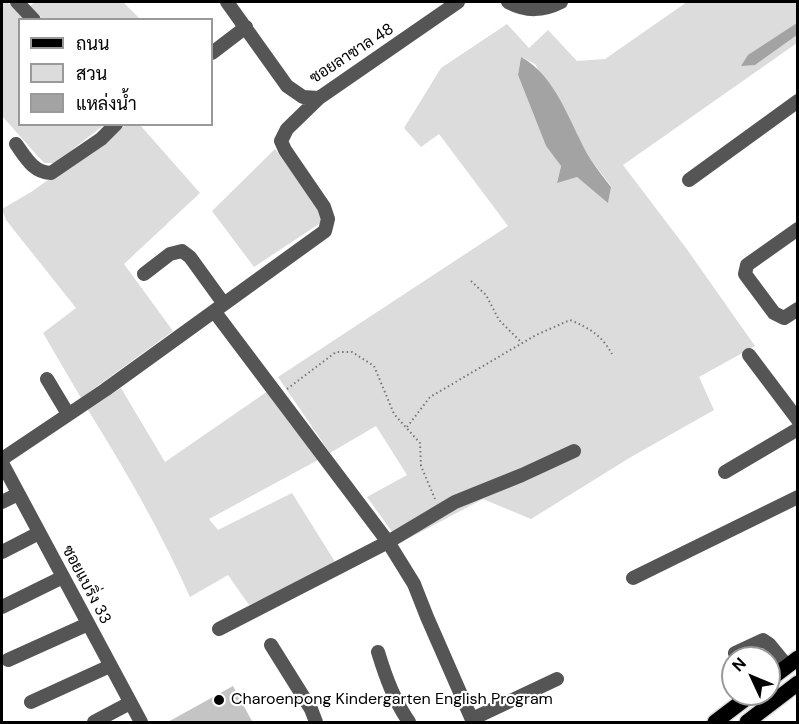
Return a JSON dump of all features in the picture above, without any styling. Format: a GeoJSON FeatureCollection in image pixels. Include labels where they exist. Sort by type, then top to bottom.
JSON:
{"type":"FeatureCollection","features":[{"type":"Feature","properties":{"kind":"main road"},"geometry":{"type":"LineString","coordinates":[[747,723],[798,683]]}},
{"type":"Feature","properties":{"kind":"main road"},"geometry":{"type":"LineString","coordinates":[[715,723],[737,706]]}},
{"type":"Feature","properties":{"kind":"street"},"geometry":{"type":"LineString","coordinates":[[16,2],[32,18]]}},
{"type":"Feature","properties":{"kind":"street","name":"ซอยลาซาล 48"},"geometry":{"type":"LineString","coordinates":[[235,4],[246,27],[287,86],[303,97],[319,98],[458,2]]}},
{"type":"Feature","properties":{"kind":"street"},"geometry":{"type":"LineString","coordinates":[[508,2],[542,10],[561,2]]}},
{"type":"Feature","properties":{"kind":"street"},"geometry":{"type":"LineString","coordinates":[[213,52],[246,27]]}},
{"type":"Feature","properties":{"kind":"street"},"geometry":{"type":"LineString","coordinates":[[2,459],[325,231],[328,219],[324,207],[281,141],[287,129],[319,98]]}},
{"type":"Feature","properties":{"kind":"street"},"geometry":{"type":"LineString","coordinates":[[689,180],[798,101]]}},
{"type":"Feature","properties":{"kind":"street"},"geometry":{"type":"LineString","coordinates":[[16,144],[32,166],[42,173],[51,173],[101,139],[114,126]]}},
{"type":"Feature","properties":{"kind":"street"},"geometry":{"type":"LineString","coordinates":[[798,229],[747,265],[744,270],[779,317],[784,318],[798,309]]}},
{"type":"Feature","properties":{"kind":"street"},"geometry":{"type":"LineString","coordinates":[[144,274],[170,254],[182,251],[190,257],[219,307],[278,396],[388,542],[414,584],[472,721],[558,679]]}},
{"type":"Feature","properties":{"kind":"street"},"geometry":{"type":"LineString","coordinates":[[749,355],[798,420]]}},
{"type":"Feature","properties":{"kind":"street"},"geometry":{"type":"LineString","coordinates":[[47,379],[68,414]]}},
{"type":"Feature","properties":{"kind":"street"},"geometry":{"type":"LineString","coordinates":[[725,472],[798,429]]}},
{"type":"Feature","properties":{"kind":"street"},"geometry":{"type":"LineString","coordinates":[[219,629],[388,542],[455,502],[574,451]]}},
{"type":"Feature","properties":{"kind":"street","name":"ซอยแบริ่ง 33"},"geometry":{"type":"LineString","coordinates":[[2,464],[141,723]]}},
{"type":"Feature","properties":{"kind":"street"},"geometry":{"type":"LineString","coordinates":[[2,502],[18,494]]}},
{"type":"Feature","properties":{"kind":"street"},"geometry":{"type":"LineString","coordinates":[[633,578],[798,496]]}},
{"type":"Feature","properties":{"kind":"street"},"geometry":{"type":"LineString","coordinates":[[2,552],[39,533]]}},
{"type":"Feature","properties":{"kind":"street"},"geometry":{"type":"LineString","coordinates":[[2,607],[63,577]]}},
{"type":"Feature","properties":{"kind":"street"},"geometry":{"type":"LineString","coordinates":[[8,660],[88,624]]}},
{"type":"Feature","properties":{"kind":"street"},"geometry":{"type":"LineString","coordinates":[[750,646],[763,640],[772,646]]}},
{"type":"Feature","properties":{"kind":"street"},"geometry":{"type":"LineString","coordinates":[[271,645],[311,709],[316,723]]}},
{"type":"Feature","properties":{"kind":"street"},"geometry":{"type":"LineString","coordinates":[[378,652],[396,704],[409,723]]}},
{"type":"Feature","properties":{"kind":"street"},"geometry":{"type":"LineString","coordinates":[[31,702],[110,666]]}},
{"type":"Feature","properties":{"kind":"street"},"geometry":{"type":"LineString","coordinates":[[93,723],[130,703]]}},
{"type":"Feature","properties":{"kind":"path"},"geometry":{"type":"LineString","coordinates":[[471,281],[486,295],[499,320],[522,342]]}},
{"type":"Feature","properties":{"kind":"path"},"geometry":{"type":"LineString","coordinates":[[407,427],[429,397],[522,342],[570,320],[585,326],[603,339],[612,354]]}},
{"type":"Feature","properties":{"kind":"path"},"geometry":{"type":"LineString","coordinates":[[278,396],[336,352],[352,352],[374,366],[394,414],[420,443],[421,466],[440,511]]}},
{"type":"Feature","properties":{"kind":"green space"},"geometry":{"type":"Polygon","coordinates":[[[2,2],[7,2],[23,18],[18,18],[18,126],[103,126],[55,163],[44,163],[2,116],[2,2]]]}},
{"type":"Feature","properties":{"kind":"green space"},"geometry":{"type":"Polygon","coordinates":[[[35,2],[123,2],[139,18],[42,18],[30,6],[35,2]]]}},
{"type":"Feature","properties":{"kind":"green space"},"geometry":{"type":"Polygon","coordinates":[[[687,2],[797,2],[797,23],[756,64],[797,35],[797,43],[623,165],[686,248],[755,346],[699,377],[714,410],[631,457],[531,519],[483,499],[400,543],[367,497],[407,475],[376,426],[330,453],[278,377],[508,226],[439,134],[421,147],[404,128],[441,68],[507,24],[529,48],[548,30],[577,61],[605,59],[687,2]],[[521,57],[518,75],[546,146],[561,166],[557,182],[577,177],[608,202],[611,186],[591,160],[535,64],[521,57]]]}},
{"type":"Feature","properties":{"kind":"green space"},"geometry":{"type":"Polygon","coordinates":[[[125,126],[141,126],[200,193],[124,264],[173,331],[81,398],[43,333],[76,308],[6,220],[2,209],[31,192],[125,126]]]}},
{"type":"Feature","properties":{"kind":"green space"},"geometry":{"type":"Polygon","coordinates":[[[275,149],[322,211],[322,222],[254,267],[212,211],[275,149]]]}},
{"type":"Feature","properties":{"kind":"green space"},"geometry":{"type":"Polygon","coordinates":[[[121,388],[165,462],[268,391],[318,460],[209,519],[218,530],[292,493],[337,565],[249,605],[228,575],[190,597],[142,502],[88,410],[121,388]]]}},
{"type":"Feature","properties":{"kind":"water"},"geometry":{"type":"Polygon","coordinates":[[[797,23],[797,35],[755,65],[741,66],[748,55],[797,23]]]}},
{"type":"Feature","properties":{"kind":"water"},"geometry":{"type":"Polygon","coordinates":[[[521,57],[534,66],[554,89],[583,147],[611,187],[608,203],[577,177],[557,183],[561,166],[546,146],[518,75],[521,57]]]}},
{"type":"Feature","properties":{"kind":"building","name":"Charoenpong Kindergarten English Program"},"geometry":{"type":"Polygon","coordinates":[[[233,686],[253,723],[166,723],[233,686]]]}},
{"type":"Feature","properties":{"kind":"place","name":"Charoenpong Kindergarten English Program"},"geometry":{"type":"Point","coordinates":[219,700]}}]}
